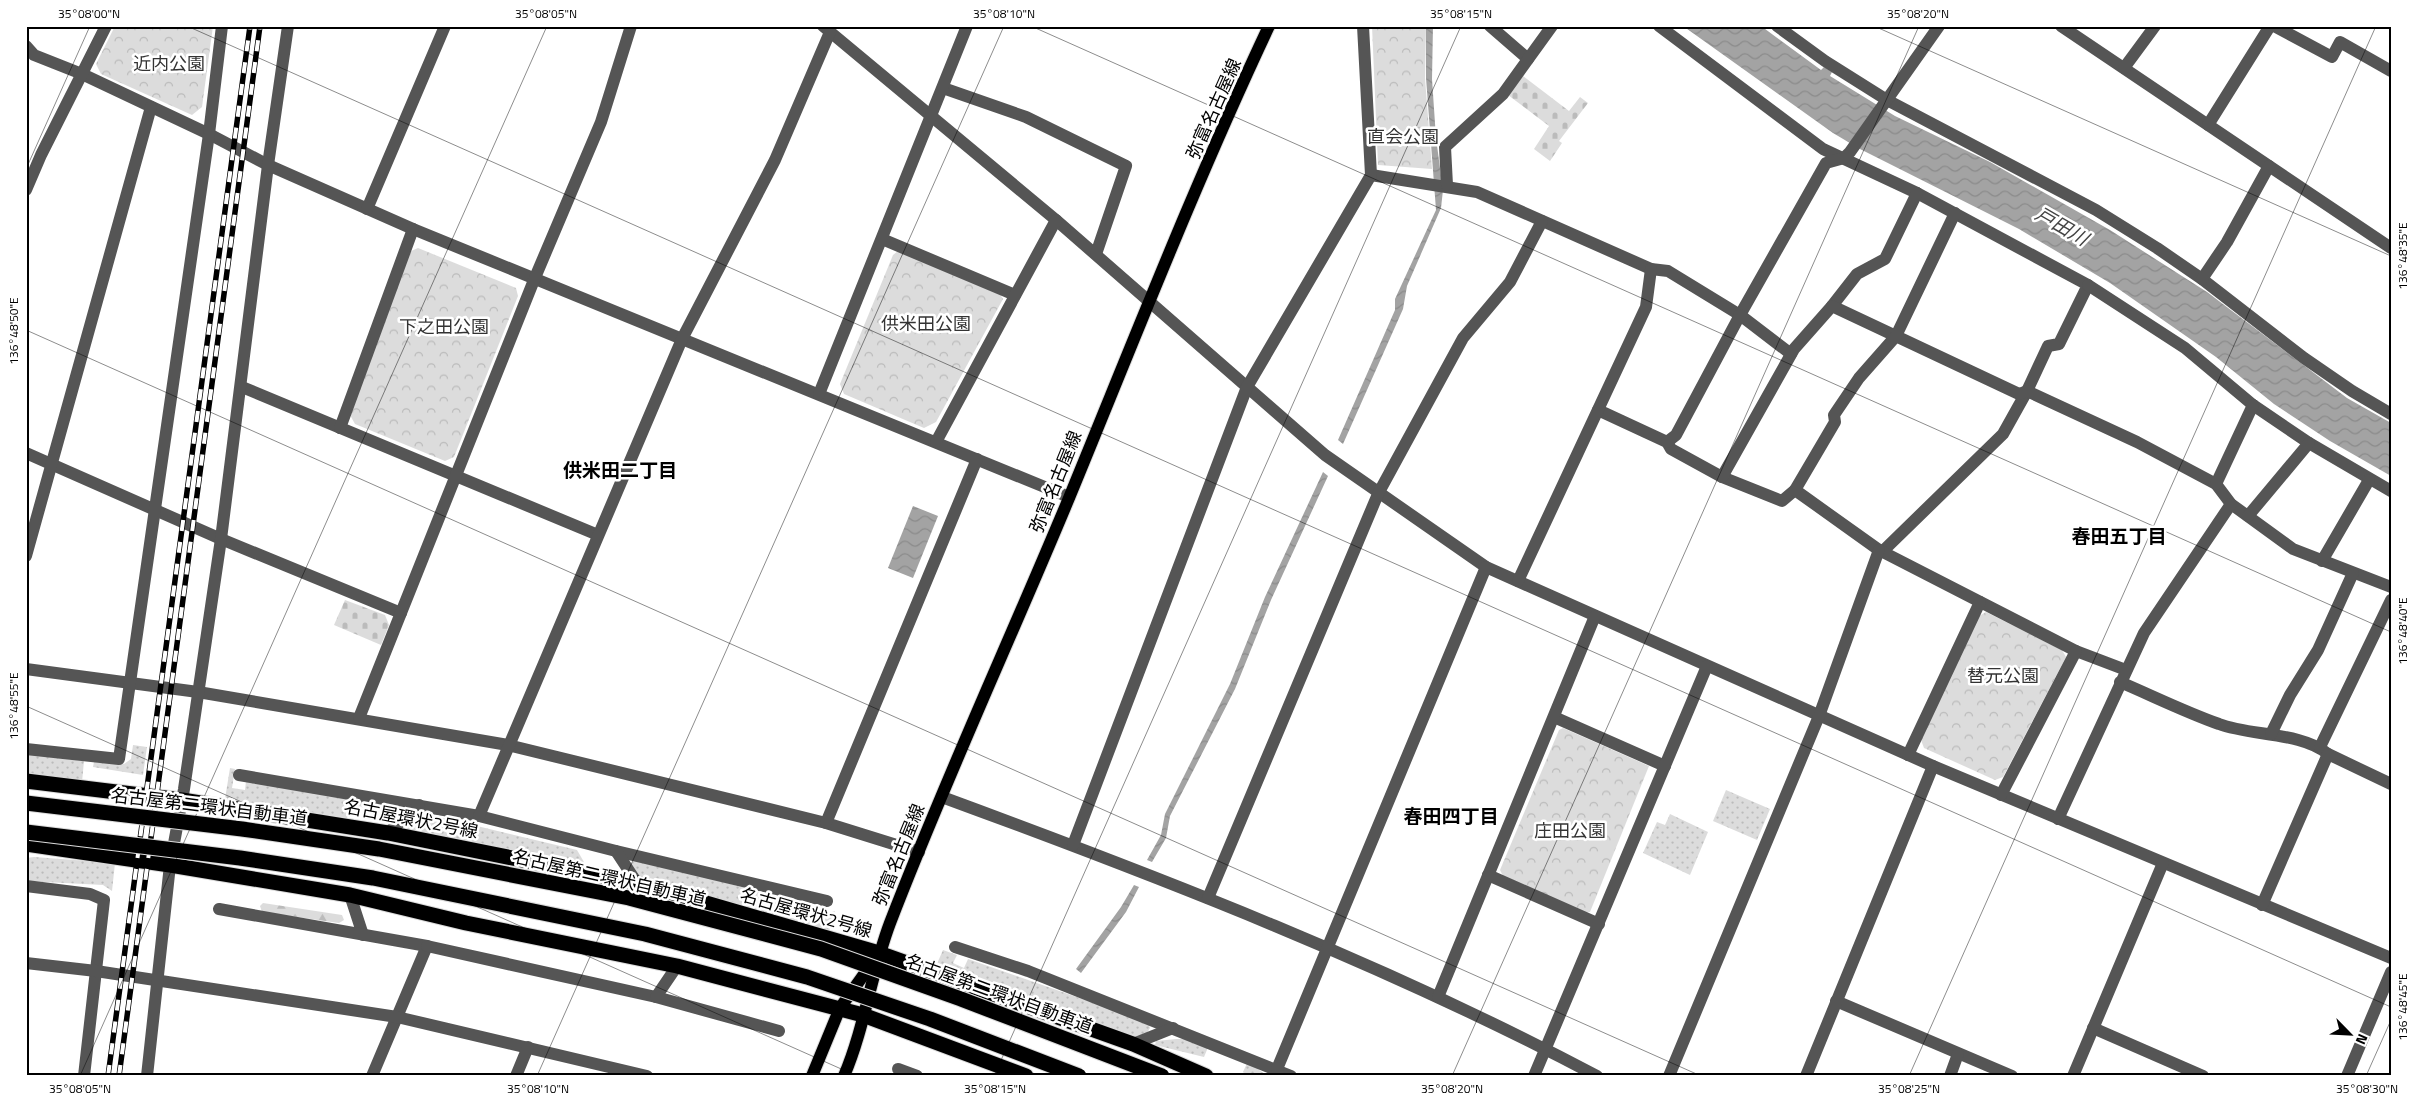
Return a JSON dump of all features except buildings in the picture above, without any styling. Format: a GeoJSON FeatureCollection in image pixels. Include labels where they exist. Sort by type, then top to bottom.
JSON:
{"type":"FeatureCollection","features":[{"type":"Feature","properties":{"kind":"highway","name":"名古屋環状2号線"},"geometry":{"type":"LineString","coordinates":[[26,781],[182,800],[388,833],[637,883],[879,953],[1133,1044],[1206,1076]]}},
{"type":"Feature","properties":{"kind":"highway","name":"名古屋第二環状自動車道"},"geometry":{"type":"LineString","coordinates":[[26,803],[242,829],[379,848],[629,898],[821,949],[961,999],[1162,1076]]}},
{"type":"Feature","properties":{"kind":"highway"},"geometry":{"type":"LineString","coordinates":[[27,841],[350,895],[475,925],[677,966],[863,1015],[1026,1076]]}},
{"type":"Feature","properties":{"kind":"highway"},"geometry":{"type":"LineString","coordinates":[[27,841],[240,858],[374,878],[645,934],[807,977],[930,1019],[1079,1076]]}},
{"type":"Feature","properties":{"kind":"main road","name":"弥富名古屋線"},"geometry":{"type":"LineString","coordinates":[[844,1076],[854,1052],[879,953],[919,852],[1149,302],[1269,26]]}},
{"type":"Feature","properties":{"kind":"main road","name":"弥富名古屋線"},"geometry":{"type":"LineString","coordinates":[[812,1076],[840,1008],[879,953]]}},
{"type":"Feature","properties":{"kind":"street"},"geometry":{"type":"LineString","coordinates":[[26,190],[41,155],[106,26]]}},
{"type":"Feature","properties":{"kind":"street"},"geometry":{"type":"LineString","coordinates":[[26,749],[119,759],[132,684],[154,510],[209,134],[222,26]]}},
{"type":"Feature","properties":{"kind":"street"},"geometry":{"type":"LineString","coordinates":[[147,1076],[170,865],[182,800],[221,539],[242,387],[268,165],[288,26]]}},
{"type":"Feature","properties":{"kind":"street"},"geometry":{"type":"LineString","coordinates":[[367,209],[445,26]]}},
{"type":"Feature","properties":{"kind":"street"},"geometry":{"type":"LineString","coordinates":[[359,718],[534,280],[601,122],[631,26]]}},
{"type":"Feature","properties":{"kind":"street"},"geometry":{"type":"LineString","coordinates":[[819,394],[967,26]]}},
{"type":"Feature","properties":{"kind":"street"},"geometry":{"type":"LineString","coordinates":[[1073,845],[1247,387],[1371,175],[1363,26]]}},
{"type":"Feature","properties":{"kind":"street"},"geometry":{"type":"LineString","coordinates":[[1490,26],[1528,59]]}},
{"type":"Feature","properties":{"kind":"street"},"geometry":{"type":"LineString","coordinates":[[1441,184],[1446,146],[1503,94],[1552,26]]}},
{"type":"Feature","properties":{"kind":"street"},"geometry":{"type":"LineString","coordinates":[[1659,26],[1824,149],[1847,155],[2088,285],[2185,348],[2253,405],[2309,443],[2369,480],[2391,491]]}},
{"type":"Feature","properties":{"kind":"street"},"geometry":{"type":"LineString","coordinates":[[1777,26],[1825,61],[1887,100],[2096,210],[2202,278],[2304,358],[2352,391],[2391,414]]}},
{"type":"Feature","properties":{"kind":"street"},"geometry":{"type":"LineString","coordinates":[[1667,442],[1676,435],[1740,315],[1826,163],[1847,155],[1939,26]]}},
{"type":"Feature","properties":{"kind":"street"},"geometry":{"type":"LineString","coordinates":[[2061,26],[2391,248]]}},
{"type":"Feature","properties":{"kind":"street"},"geometry":{"type":"LineString","coordinates":[[2124,68],[2155,26]]}},
{"type":"Feature","properties":{"kind":"street"},"geometry":{"type":"LineString","coordinates":[[2208,125],[2270,26]]}},
{"type":"Feature","properties":{"kind":"street"},"geometry":{"type":"LineString","coordinates":[[2274,26],[2332,57],[2340,42],[2391,71]]}},
{"type":"Feature","properties":{"kind":"street"},"geometry":{"type":"LineString","coordinates":[[479,816],[682,339],[775,160],[826,29],[1096,254],[1325,455],[1378,494],[1486,567],[1933,766],[2391,958]]}},
{"type":"Feature","properties":{"kind":"street"},"geometry":{"type":"LineString","coordinates":[[26,46],[34,55],[82,74],[209,134],[268,165],[413,229],[1069,497]]}},
{"type":"Feature","properties":{"kind":"street"},"geometry":{"type":"LineString","coordinates":[[943,88],[1026,117],[1126,166],[1096,254]]}},
{"type":"Feature","properties":{"kind":"street"},"geometry":{"type":"LineString","coordinates":[[26,556],[53,465],[151,107]]}},
{"type":"Feature","properties":{"kind":"street"},"geometry":{"type":"LineString","coordinates":[[2202,278],[2227,242],[2269,166]]}},
{"type":"Feature","properties":{"kind":"street"},"geometry":{"type":"LineString","coordinates":[[1371,175],[1441,184],[1478,192],[1651,269],[1668,271],[1740,315],[1791,354]]}},
{"type":"Feature","properties":{"kind":"street"},"geometry":{"type":"LineString","coordinates":[[1722,477],[1791,354],[1857,274],[1884,259],[1916,193]]}},
{"type":"Feature","properties":{"kind":"street"},"geometry":{"type":"LineString","coordinates":[[1598,410],[1667,442],[1670,449],[1722,477],[1782,501],[1795,490],[1835,422],[1834,415],[1858,378],[1896,336],[1955,214]]}},
{"type":"Feature","properties":{"kind":"street"},"geometry":{"type":"LineString","coordinates":[[936,442],[1056,220]]}},
{"type":"Feature","properties":{"kind":"street"},"geometry":{"type":"LineString","coordinates":[[1208,898],[1378,494],[1462,338],[1510,282],[1542,221]]}},
{"type":"Feature","properties":{"kind":"street"},"geometry":{"type":"LineString","coordinates":[[340,428],[413,229]]}},
{"type":"Feature","properties":{"kind":"street"},"geometry":{"type":"LineString","coordinates":[[882,238],[1015,295]]}},
{"type":"Feature","properties":{"kind":"street"},"geometry":{"type":"LineString","coordinates":[[1518,581],[1646,307],[1651,269]]}},
{"type":"Feature","properties":{"kind":"street"},"geometry":{"type":"LineString","coordinates":[[1669,1076],[1819,716],[1881,550],[2004,434],[2048,346],[2059,344],[2088,285]]}},
{"type":"Feature","properties":{"kind":"street"},"geometry":{"type":"LineString","coordinates":[[1832,306],[2019,394],[2027,391],[2137,442],[2216,484],[2231,504],[2293,549],[2391,587]]}},
{"type":"Feature","properties":{"kind":"street"},"geometry":{"type":"LineString","coordinates":[[242,387],[598,535]]}},
{"type":"Feature","properties":{"kind":"street"},"geometry":{"type":"LineString","coordinates":[[2216,484],[2253,405]]}},
{"type":"Feature","properties":{"kind":"street"},"geometry":{"type":"LineString","coordinates":[[2248,516],[2309,443]]}},
{"type":"Feature","properties":{"kind":"street"},"geometry":{"type":"LineString","coordinates":[[26,453],[221,539],[401,613]]}},
{"type":"Feature","properties":{"kind":"street"},"geometry":{"type":"LineString","coordinates":[[826,823],[976,459]]}},
{"type":"Feature","properties":{"kind":"street"},"geometry":{"type":"LineString","coordinates":[[2322,560],[2369,480]]}},
{"type":"Feature","properties":{"kind":"street"},"geometry":{"type":"LineString","coordinates":[[1795,490],[1881,550],[2220,725],[2271,734],[2324,751],[2391,784]]}},
{"type":"Feature","properties":{"kind":"street"},"geometry":{"type":"LineString","coordinates":[[2058,819],[2144,632],[2231,504]]}},
{"type":"Feature","properties":{"kind":"street"},"geometry":{"type":"LineString","coordinates":[[1278,1072],[1486,567]]}},
{"type":"Feature","properties":{"kind":"street"},"geometry":{"type":"LineString","coordinates":[[2271,734],[2290,695],[2318,650],[2353,572]]}},
{"type":"Feature","properties":{"kind":"street"},"geometry":{"type":"LineString","coordinates":[[2262,905],[2324,751],[2391,600]]}},
{"type":"Feature","properties":{"kind":"street"},"geometry":{"type":"LineString","coordinates":[[1908,755],[1980,602]]}},
{"type":"Feature","properties":{"kind":"street"},"geometry":{"type":"LineString","coordinates":[[1438,997],[1595,616]]}},
{"type":"Feature","properties":{"kind":"street"},"geometry":{"type":"LineString","coordinates":[[2001,795],[2076,651]]}},
{"type":"Feature","properties":{"kind":"street"},"geometry":{"type":"LineString","coordinates":[[1534,1076],[1707,666]]}},
{"type":"Feature","properties":{"kind":"street"},"geometry":{"type":"LineString","coordinates":[[26,669],[198,692],[359,718],[508,745],[826,823],[919,852]]}},
{"type":"Feature","properties":{"kind":"street"},"geometry":{"type":"LineString","coordinates":[[1554,717],[1665,766]]}},
{"type":"Feature","properties":{"kind":"street"},"geometry":{"type":"LineString","coordinates":[[1806,1076],[1933,766]]}},
{"type":"Feature","properties":{"kind":"street"},"geometry":{"type":"LineString","coordinates":[[239,775],[479,816],[827,901]]}},
{"type":"Feature","properties":{"kind":"street"},"geometry":{"type":"LineString","coordinates":[[942,797],[1073,845],[1329,948],[1438,997],[1597,1076]]}},
{"type":"Feature","properties":{"kind":"street"},"geometry":{"type":"LineString","coordinates":[[388,833],[418,806]]}},
{"type":"Feature","properties":{"kind":"street"},"geometry":{"type":"LineString","coordinates":[[616,851],[637,883]]}},
{"type":"Feature","properties":{"kind":"street"},"geometry":{"type":"LineString","coordinates":[[2073,1076],[2163,863]]}},
{"type":"Feature","properties":{"kind":"street"},"geometry":{"type":"LineString","coordinates":[[1488,875],[1598,924]]}},
{"type":"Feature","properties":{"kind":"street"},"geometry":{"type":"LineString","coordinates":[[26,886],[90,894],[104,900],[84,1076]]}},
{"type":"Feature","properties":{"kind":"street"},"geometry":{"type":"LineString","coordinates":[[350,895],[363,935]]}},
{"type":"Feature","properties":{"kind":"street"},"geometry":{"type":"LineString","coordinates":[[219,909],[427,946],[656,997],[779,1031]]}},
{"type":"Feature","properties":{"kind":"street"},"geometry":{"type":"LineString","coordinates":[[372,1076],[427,946]]}},
{"type":"Feature","properties":{"kind":"street"},"geometry":{"type":"LineString","coordinates":[[955,946],[1028,971],[1291,1076]]}},
{"type":"Feature","properties":{"kind":"street"},"geometry":{"type":"LineString","coordinates":[[26,963],[158,980],[397,1018],[647,1076]]}},
{"type":"Feature","properties":{"kind":"street"},"geometry":{"type":"LineString","coordinates":[[656,997],[677,966]]}},
{"type":"Feature","properties":{"kind":"street"},"geometry":{"type":"LineString","coordinates":[[2347,1076],[2391,972]]}},
{"type":"Feature","properties":{"kind":"street"},"geometry":{"type":"LineString","coordinates":[[1836,1002],[2012,1076]]}},
{"type":"Feature","properties":{"kind":"street"},"geometry":{"type":"LineString","coordinates":[[1133,1044],[1173,1028]]}},
{"type":"Feature","properties":{"kind":"street"},"geometry":{"type":"LineString","coordinates":[[2093,1028],[2203,1076]]}},
{"type":"Feature","properties":{"kind":"street"},"geometry":{"type":"LineString","coordinates":[[516,1076],[528,1047]]}},
{"type":"Feature","properties":{"kind":"street"},"geometry":{"type":"LineString","coordinates":[[1950,1076],[1958,1054]]}},
{"type":"Feature","properties":{"kind":"street"},"geometry":{"type":"LineString","coordinates":[[898,1069],[917,1076]]}},
{"type":"Feature","properties":{"kind":"green space","name":"近内公園"},"geometry":{"type":"Polygon","coordinates":[[[115,26],[213,26],[202,107],[192,115],[101,74],[96,64],[115,26]]]}},
{"type":"Feature","properties":{"kind":"green space","name":"直会公園"},"geometry":{"type":"Polygon","coordinates":[[[1372,26],[1426,26],[1425,78],[1432,169],[1378,165],[1372,26]]]}},
{"type":"Feature","properties":{"kind":"green space"},"geometry":{"type":"Polygon","coordinates":[[[1523,76],[1569,111],[1580,97],[1588,103],[1559,141],[1562,143],[1550,161],[1534,149],[1549,126],[1508,95],[1523,76]]]}},
{"type":"Feature","properties":{"kind":"green space","name":"下之田公園"},"geometry":{"type":"Polygon","coordinates":[[[418,248],[516,288],[518,296],[454,457],[445,461],[355,424],[350,415],[409,252],[418,248]]]}},
{"type":"Feature","properties":{"kind":"green space","name":"供米田公園"},"geometry":{"type":"Polygon","coordinates":[[[898,251],[1000,294],[1003,299],[936,422],[924,428],[844,394],[840,384],[893,255],[898,251]]]}},
{"type":"Feature","properties":{"kind":"green space"},"geometry":{"type":"Polygon","coordinates":[[[345,600],[385,615],[389,625],[381,645],[334,625],[345,600]]]}},
{"type":"Feature","properties":{"kind":"green space","name":"替元公園"},"geometry":{"type":"Polygon","coordinates":[[[1986,612],[2062,650],[2066,657],[2003,777],[1995,780],[1924,748],[1921,740],[1979,616],[1986,612]]]}},
{"type":"Feature","properties":{"kind":"green space","name":"庄田公園"},"geometry":{"type":"Polygon","coordinates":[[[1563,728],[1649,766],[1590,912],[1585,913],[1503,876],[1500,870],[1559,730],[1563,728]]]}},
{"type":"Feature","properties":{"kind":"green space"},"geometry":{"type":"Polygon","coordinates":[[[133,745],[147,747],[143,775],[93,767],[94,762],[124,764],[131,759],[133,745]]]}},
{"type":"Feature","properties":{"kind":"green space"},"geometry":{"type":"Polygon","coordinates":[[[26,754],[84,761],[82,782],[26,777],[26,754]]]}},
{"type":"Feature","properties":{"kind":"green space"},"geometry":{"type":"Polygon","coordinates":[[[230,768],[235,769],[232,788],[245,790],[246,781],[375,803],[374,807],[363,807],[346,818],[225,799],[230,768]]]}},
{"type":"Feature","properties":{"kind":"green space"},"geometry":{"type":"Polygon","coordinates":[[[1726,790],[1770,809],[1757,840],[1713,821],[1726,790]]]}},
{"type":"Feature","properties":{"kind":"green space"},"geometry":{"type":"Polygon","coordinates":[[[1670,814],[1708,832],[1690,875],[1643,853],[1657,822],[1665,825],[1670,814]]]}},
{"type":"Feature","properties":{"kind":"green space"},"geometry":{"type":"Polygon","coordinates":[[[426,816],[444,818],[577,850],[588,869],[405,831],[402,827],[411,821],[426,816]]]}},
{"type":"Feature","properties":{"kind":"green space"},"geometry":{"type":"Polygon","coordinates":[[[26,858],[115,863],[112,891],[103,885],[26,881],[26,858]]]}},
{"type":"Feature","properties":{"kind":"green space"},"geometry":{"type":"Polygon","coordinates":[[[639,859],[781,898],[777,915],[806,921],[835,911],[829,932],[640,878],[630,867],[633,861],[639,859]]]}},
{"type":"Feature","properties":{"kind":"green space"},"geometry":{"type":"Polygon","coordinates":[[[263,903],[342,915],[344,920],[339,923],[262,912],[260,906],[263,903]]]}},
{"type":"Feature","properties":{"kind":"green space"},"geometry":{"type":"Polygon","coordinates":[[[943,950],[957,955],[953,963],[964,968],[968,959],[1148,1022],[1150,1028],[1147,1033],[1137,1038],[936,966],[943,950]]]}},
{"type":"Feature","properties":{"kind":"green space"},"geometry":{"type":"Polygon","coordinates":[[[1187,1039],[1209,1045],[1204,1057],[1155,1045],[1156,1041],[1187,1039]]]}},
{"type":"Feature","properties":{"kind":"green space"},"geometry":{"type":"Polygon","coordinates":[[[1248,1061],[1267,1076],[1249,1076],[1243,1072],[1248,1061]]]}},
{"type":"Feature","properties":{"kind":"water"},"geometry":{"type":"Polygon","coordinates":[[[1426,26],[1433,26],[1432,79],[1436,138],[1443,190],[1441,208],[1407,286],[1403,309],[1343,444],[1338,440],[1395,310],[1395,299],[1436,210],[1426,78],[1426,26]]]}},
{"type":"Feature","properties":{"kind":"water","name":"戸田川"},"geometry":{"type":"Polygon","coordinates":[[[1683,26],[1761,26],[1821,70],[1824,67],[1832,72],[1830,76],[1895,116],[1990,162],[2110,230],[2207,292],[2347,398],[2391,423],[2391,476],[2330,441],[2274,404],[2216,357],[2110,283],[2019,229],[1860,149],[1833,133],[1683,26]]]}},
{"type":"Feature","properties":{"kind":"water"},"geometry":{"type":"Polygon","coordinates":[[[1323,472],[1328,476],[1271,600],[1235,689],[1170,816],[1166,838],[1152,862],[1147,860],[1161,835],[1165,814],[1230,684],[1265,597],[1323,472]]]}},
{"type":"Feature","properties":{"kind":"water"},"geometry":{"type":"Polygon","coordinates":[[[913,506],[938,516],[913,578],[888,568],[913,506]]]}},
{"type":"Feature","properties":{"kind":"water"},"geometry":{"type":"Polygon","coordinates":[[[1134,885],[1139,887],[1126,912],[1081,973],[1076,969],[1121,907],[1134,885]]]}},
{"type":"Feature","properties":{"kind":"railway"},"geometry":{"type":"LineString","coordinates":[[108,1076],[250,26]]}},
{"type":"Feature","properties":{"kind":"railway"},"geometry":{"type":"LineString","coordinates":[[119,1076],[260,26]]}},
{"type":"Feature","properties":{"kind":"district","name":"供米田二丁目"},"geometry":{"type":"Point","coordinates":[620,470]}},
{"type":"Feature","properties":{"kind":"district","name":"春田五丁目"},"geometry":{"type":"Point","coordinates":[2119,536]}},
{"type":"Feature","properties":{"kind":"district","name":"春田四丁目"},"geometry":{"type":"Point","coordinates":[1451,816]}}]}
